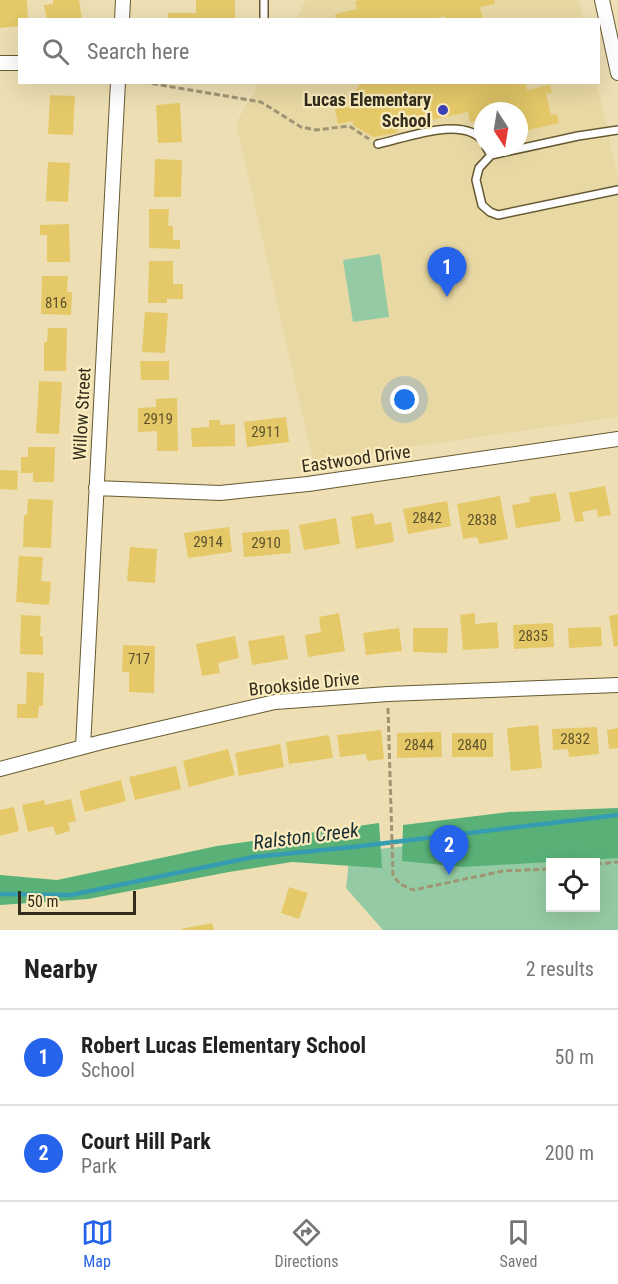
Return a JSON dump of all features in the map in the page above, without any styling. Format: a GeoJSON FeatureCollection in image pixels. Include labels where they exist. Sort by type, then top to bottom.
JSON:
{"type":"FeatureCollection","features":[{"type":"Feature","properties":{"kind":"street"},"geometry":{"type":"LineString","coordinates":[[122,18],[123,0]]}},
{"type":"Feature","properties":{"kind":"street"},"geometry":{"type":"LineString","coordinates":[[602,0],[618,73]]}},
{"type":"Feature","properties":{"kind":"street"},"geometry":{"type":"LineString","coordinates":[[0,63],[18,63]]}},
{"type":"Feature","properties":{"kind":"street","name":"Willow Street"},"geometry":{"type":"LineString","coordinates":[[83,747],[118,84]]}},
{"type":"Feature","properties":{"kind":"street","name":"Eastwood Drive"},"geometry":{"type":"LineString","coordinates":[[96,488],[220,493],[308,484],[618,439]]}},
{"type":"Feature","properties":{"kind":"street","name":"Brookside Drive"},"geometry":{"type":"LineString","coordinates":[[0,769],[275,702],[388,694],[618,685]]}},
{"type":"Feature","properties":{"kind":"lane"},"geometry":{"type":"LineString","coordinates":[[264,0],[264,18]]}},
{"type":"Feature","properties":{"kind":"lane"},"geometry":{"type":"LineString","coordinates":[[378,144],[451,128],[469,130],[474,134]]}},
{"type":"Feature","properties":{"kind":"lane"},"geometry":{"type":"LineString","coordinates":[[528,147],[618,130]]}},
{"type":"Feature","properties":{"kind":"lane"},"geometry":{"type":"LineString","coordinates":[[490,156],[479,168],[476,180],[482,205],[498,215],[618,190]]}},
{"type":"Feature","properties":{"kind":"path"},"geometry":{"type":"LineString","coordinates":[[155,84],[261,102],[301,127],[316,130],[349,126],[378,144]]}},
{"type":"Feature","properties":{"kind":"path"},"geometry":{"type":"LineString","coordinates":[[388,694],[393,875],[400,884],[413,890],[503,871],[546,869]]}},
{"type":"Feature","properties":{"kind":"path"},"geometry":{"type":"LineString","coordinates":[[600,864],[618,862]]}},
{"type":"Feature","properties":{"kind":"shaded area"},"geometry":{"type":"Polygon","coordinates":[[[306,0],[579,0],[583,18],[296,18],[306,0]]]}},
{"type":"Feature","properties":{"kind":"shaded area"},"geometry":{"type":"Polygon","coordinates":[[[258,84],[597,84],[618,178],[618,417],[313,461],[236,123],[258,84]]]}},
{"type":"Feature","properties":{"kind":"green space"},"geometry":{"type":"Polygon","coordinates":[[[380,254],[389,317],[353,322],[343,260],[380,254]]]}},
{"type":"Feature","properties":{"kind":"green space"},"geometry":{"type":"Polygon","coordinates":[[[618,808],[618,858],[546,858],[546,862],[463,867],[402,861],[403,825],[509,812],[618,808]]]}},
{"type":"Feature","properties":{"kind":"green space"},"geometry":{"type":"Polygon","coordinates":[[[379,823],[382,868],[292,862],[88,899],[0,905],[0,875],[57,880],[217,846],[379,823]]]}},
{"type":"Feature","properties":{"kind":"green space"},"geometry":{"type":"Polygon","coordinates":[[[618,824],[618,930],[383,930],[346,888],[350,852],[618,824]]]}},
{"type":"Feature","properties":{"kind":"building"},"geometry":{"type":"Polygon","coordinates":[[[0,0],[27,0],[28,18],[18,18],[18,26],[0,28],[0,0]]]}},
{"type":"Feature","properties":{"kind":"building"},"geometry":{"type":"Polygon","coordinates":[[[53,0],[79,0],[82,18],[47,18],[44,5],[53,4],[53,0]]]}},
{"type":"Feature","properties":{"kind":"building"},"geometry":{"type":"Polygon","coordinates":[[[196,0],[235,0],[235,18],[168,18],[168,13],[196,13],[196,0]]]}},
{"type":"Feature","properties":{"kind":"building"},"geometry":{"type":"Polygon","coordinates":[[[495,0],[495,4],[480,7],[483,18],[446,18],[445,16],[437,18],[336,18],[335,14],[357,9],[355,1],[495,0]]]}},
{"type":"Feature","properties":{"kind":"building","name":"Lucas Elementary School"},"geometry":{"type":"Polygon","coordinates":[[[360,84],[526,84],[527,90],[550,85],[552,93],[546,94],[551,115],[557,114],[559,123],[528,130],[528,102],[474,102],[474,121],[470,122],[468,112],[418,123],[416,114],[407,116],[396,133],[373,137],[353,125],[353,121],[338,124],[335,109],[349,106],[348,102],[360,84]]]}},
{"type":"Feature","properties":{"kind":"building"},"geometry":{"type":"Polygon","coordinates":[[[50,95],[75,96],[73,135],[48,134],[50,95]]]}},
{"type":"Feature","properties":{"kind":"building"},"geometry":{"type":"Polygon","coordinates":[[[180,103],[182,142],[158,143],[156,105],[180,103]]]}},
{"type":"Feature","properties":{"kind":"building"},"geometry":{"type":"Polygon","coordinates":[[[155,159],[182,160],[181,197],[154,197],[155,159]]]}},
{"type":"Feature","properties":{"kind":"building"},"geometry":{"type":"Polygon","coordinates":[[[48,162],[70,163],[68,202],[46,201],[48,162]]]}},
{"type":"Feature","properties":{"kind":"building"},"geometry":{"type":"Polygon","coordinates":[[[149,209],[169,209],[168,226],[173,226],[173,240],[180,240],[180,249],[149,248],[149,209]]]}},
{"type":"Feature","properties":{"kind":"building"},"geometry":{"type":"Polygon","coordinates":[[[69,224],[70,262],[47,262],[47,235],[40,235],[40,225],[69,224]]]}},
{"type":"Feature","properties":{"kind":"building"},"geometry":{"type":"Polygon","coordinates":[[[149,261],[173,261],[173,284],[183,284],[183,299],[167,299],[167,303],[148,303],[149,261]]]}},
{"type":"Feature","properties":{"kind":"building"},"geometry":{"type":"Polygon","coordinates":[[[42,276],[68,276],[67,292],[72,292],[71,315],[41,314],[42,276]]]}},
{"type":"Feature","properties":{"kind":"building"},"geometry":{"type":"Polygon","coordinates":[[[145,312],[168,313],[165,353],[142,352],[145,312]]]}},
{"type":"Feature","properties":{"kind":"building"},"geometry":{"type":"Polygon","coordinates":[[[48,328],[67,328],[66,371],[44,371],[44,342],[47,342],[48,328]]]}},
{"type":"Feature","properties":{"kind":"building"},"geometry":{"type":"Polygon","coordinates":[[[140,361],[169,361],[169,380],[141,380],[140,361]]]}},
{"type":"Feature","properties":{"kind":"building"},"geometry":{"type":"Polygon","coordinates":[[[39,381],[62,382],[59,434],[36,433],[39,381]]]}},
{"type":"Feature","properties":{"kind":"building"},"geometry":{"type":"Polygon","coordinates":[[[177,398],[178,451],[157,451],[157,431],[138,432],[138,408],[156,407],[156,399],[177,398]]]}},
{"type":"Feature","properties":{"kind":"building"},"geometry":{"type":"Polygon","coordinates":[[[286,417],[289,442],[247,447],[244,422],[286,417]]]}},
{"type":"Feature","properties":{"kind":"building"},"geometry":{"type":"Polygon","coordinates":[[[209,420],[220,420],[220,425],[235,424],[235,446],[192,447],[191,428],[209,427],[209,420]]]}},
{"type":"Feature","properties":{"kind":"building"},"geometry":{"type":"Polygon","coordinates":[[[28,447],[55,447],[54,482],[33,482],[33,473],[21,473],[21,457],[28,457],[28,447]]]}},
{"type":"Feature","properties":{"kind":"building"},"geometry":{"type":"Polygon","coordinates":[[[0,470],[18,471],[17,490],[0,489],[0,470]]]}},
{"type":"Feature","properties":{"kind":"building"},"geometry":{"type":"Polygon","coordinates":[[[605,486],[611,515],[598,517],[597,509],[582,512],[584,521],[575,522],[569,493],[605,486]]]}},
{"type":"Feature","properties":{"kind":"building"},"geometry":{"type":"Polygon","coordinates":[[[556,493],[561,521],[516,528],[512,505],[530,502],[529,497],[556,493]]]}},
{"type":"Feature","properties":{"kind":"building"},"geometry":{"type":"Polygon","coordinates":[[[500,496],[508,539],[479,544],[477,537],[463,539],[457,504],[500,496]]]}},
{"type":"Feature","properties":{"kind":"building"},"geometry":{"type":"Polygon","coordinates":[[[28,499],[53,500],[51,548],[23,547],[24,515],[27,515],[28,499]]]}},
{"type":"Feature","properties":{"kind":"building"},"geometry":{"type":"Polygon","coordinates":[[[447,501],[451,526],[408,534],[403,509],[447,501]]]}},
{"type":"Feature","properties":{"kind":"building"},"geometry":{"type":"Polygon","coordinates":[[[373,513],[375,525],[391,522],[394,542],[356,549],[351,517],[373,513]]]}},
{"type":"Feature","properties":{"kind":"building"},"geometry":{"type":"Polygon","coordinates":[[[336,518],[340,544],[304,550],[299,525],[336,518]]]}},
{"type":"Feature","properties":{"kind":"building"},"geometry":{"type":"Polygon","coordinates":[[[229,527],[232,552],[188,558],[184,533],[229,527]]]}},
{"type":"Feature","properties":{"kind":"building"},"geometry":{"type":"Polygon","coordinates":[[[289,529],[291,553],[244,557],[242,533],[289,529]]]}},
{"type":"Feature","properties":{"kind":"building"},"geometry":{"type":"Polygon","coordinates":[[[130,547],[157,549],[155,583],[127,581],[130,547]]]}},
{"type":"Feature","properties":{"kind":"building"},"geometry":{"type":"Polygon","coordinates":[[[19,556],[43,557],[41,581],[51,582],[49,605],[16,602],[19,556]]]}},
{"type":"Feature","properties":{"kind":"building"},"geometry":{"type":"Polygon","coordinates":[[[339,613],[345,651],[308,657],[305,635],[321,632],[319,617],[339,613]]]}},
{"type":"Feature","properties":{"kind":"building"},"geometry":{"type":"Polygon","coordinates":[[[475,613],[475,624],[497,622],[499,648],[463,650],[460,615],[475,613]]]}},
{"type":"Feature","properties":{"kind":"building"},"geometry":{"type":"Polygon","coordinates":[[[618,614],[618,646],[614,647],[609,616],[618,614]]]}},
{"type":"Feature","properties":{"kind":"building"},"geometry":{"type":"Polygon","coordinates":[[[21,615],[41,616],[40,636],[43,637],[43,655],[20,654],[21,615]]]}},
{"type":"Feature","properties":{"kind":"building"},"geometry":{"type":"Polygon","coordinates":[[[553,623],[554,647],[514,649],[513,625],[553,623]]]}},
{"type":"Feature","properties":{"kind":"building"},"geometry":{"type":"Polygon","coordinates":[[[601,627],[602,646],[569,648],[568,628],[601,627]]]}},
{"type":"Feature","properties":{"kind":"building"},"geometry":{"type":"Polygon","coordinates":[[[399,628],[402,651],[366,655],[363,633],[399,628]]]}},
{"type":"Feature","properties":{"kind":"building"},"geometry":{"type":"Polygon","coordinates":[[[413,628],[448,628],[447,653],[413,652],[413,628]]]}},
{"type":"Feature","properties":{"kind":"building"},"geometry":{"type":"Polygon","coordinates":[[[284,635],[288,659],[252,665],[248,641],[284,635]]]}},
{"type":"Feature","properties":{"kind":"building"},"geometry":{"type":"Polygon","coordinates":[[[235,636],[239,658],[218,663],[220,673],[202,676],[196,644],[235,636]]]}},
{"type":"Feature","properties":{"kind":"building"},"geometry":{"type":"Polygon","coordinates":[[[123,645],[155,646],[154,693],[129,692],[129,672],[122,672],[123,645]]]}},
{"type":"Feature","properties":{"kind":"building"},"geometry":{"type":"Polygon","coordinates":[[[27,672],[44,673],[43,706],[39,706],[38,718],[17,718],[17,704],[26,704],[27,672]]]}},
{"type":"Feature","properties":{"kind":"building"},"geometry":{"type":"Polygon","coordinates":[[[538,725],[542,768],[511,771],[507,728],[538,725]]]}},
{"type":"Feature","properties":{"kind":"building"},"geometry":{"type":"Polygon","coordinates":[[[597,727],[599,754],[569,757],[568,749],[553,750],[552,729],[597,727]]]}},
{"type":"Feature","properties":{"kind":"building"},"geometry":{"type":"Polygon","coordinates":[[[618,728],[618,748],[609,749],[607,730],[618,728]]]}},
{"type":"Feature","properties":{"kind":"building"},"geometry":{"type":"Polygon","coordinates":[[[381,730],[384,759],[367,761],[366,754],[340,757],[337,735],[381,730]]]}},
{"type":"Feature","properties":{"kind":"building"},"geometry":{"type":"Polygon","coordinates":[[[441,732],[442,757],[397,758],[397,733],[441,732]]]}},
{"type":"Feature","properties":{"kind":"building"},"geometry":{"type":"Polygon","coordinates":[[[452,733],[493,733],[493,757],[452,757],[452,733]]]}},
{"type":"Feature","properties":{"kind":"building"},"geometry":{"type":"Polygon","coordinates":[[[329,735],[333,758],[289,764],[286,742],[329,735]]]}},
{"type":"Feature","properties":{"kind":"building"},"geometry":{"type":"Polygon","coordinates":[[[280,744],[284,767],[239,776],[235,753],[280,744]]]}},
{"type":"Feature","properties":{"kind":"building"},"geometry":{"type":"Polygon","coordinates":[[[228,749],[235,775],[189,787],[183,761],[228,749]]]}},
{"type":"Feature","properties":{"kind":"building"},"geometry":{"type":"Polygon","coordinates":[[[176,766],[181,789],[135,800],[129,777],[176,766]]]}},
{"type":"Feature","properties":{"kind":"building"},"geometry":{"type":"Polygon","coordinates":[[[121,780],[126,801],[85,812],[79,791],[121,780]]]}},
{"type":"Feature","properties":{"kind":"building"},"geometry":{"type":"Polygon","coordinates":[[[71,799],[76,821],[68,823],[70,831],[56,835],[53,826],[28,832],[22,805],[44,800],[45,805],[71,799]]]}},
{"type":"Feature","properties":{"kind":"building"},"geometry":{"type":"Polygon","coordinates":[[[14,807],[19,831],[0,836],[0,810],[14,807]]]}},
{"type":"Feature","properties":{"kind":"building"},"geometry":{"type":"Polygon","coordinates":[[[289,887],[308,893],[299,919],[281,913],[289,887]]]}},
{"type":"Feature","properties":{"kind":"building"},"geometry":{"type":"Polygon","coordinates":[[[212,923],[214,930],[181,930],[181,929],[212,923]]]}},
{"type":"Feature","properties":{"kind":"waterway","name":"Ralston Creek"},"geometry":{"type":"LineString","coordinates":[[0,894],[71,895],[253,857],[618,815]]}},
{"type":"Feature","properties":{"kind":"place","name":"Lucas Elementary School"},"geometry":{"type":"Point","coordinates":[443,110]}},
{"type":"Feature","properties":{"kind":"place","name":"Robert Lucas Elementary School"},"geometry":{"type":"Point","coordinates":[447,297]}},
{"type":"Feature","properties":{"kind":"place","name":"Court Hill Park"},"geometry":{"type":"Point","coordinates":[449,875]}}]}
